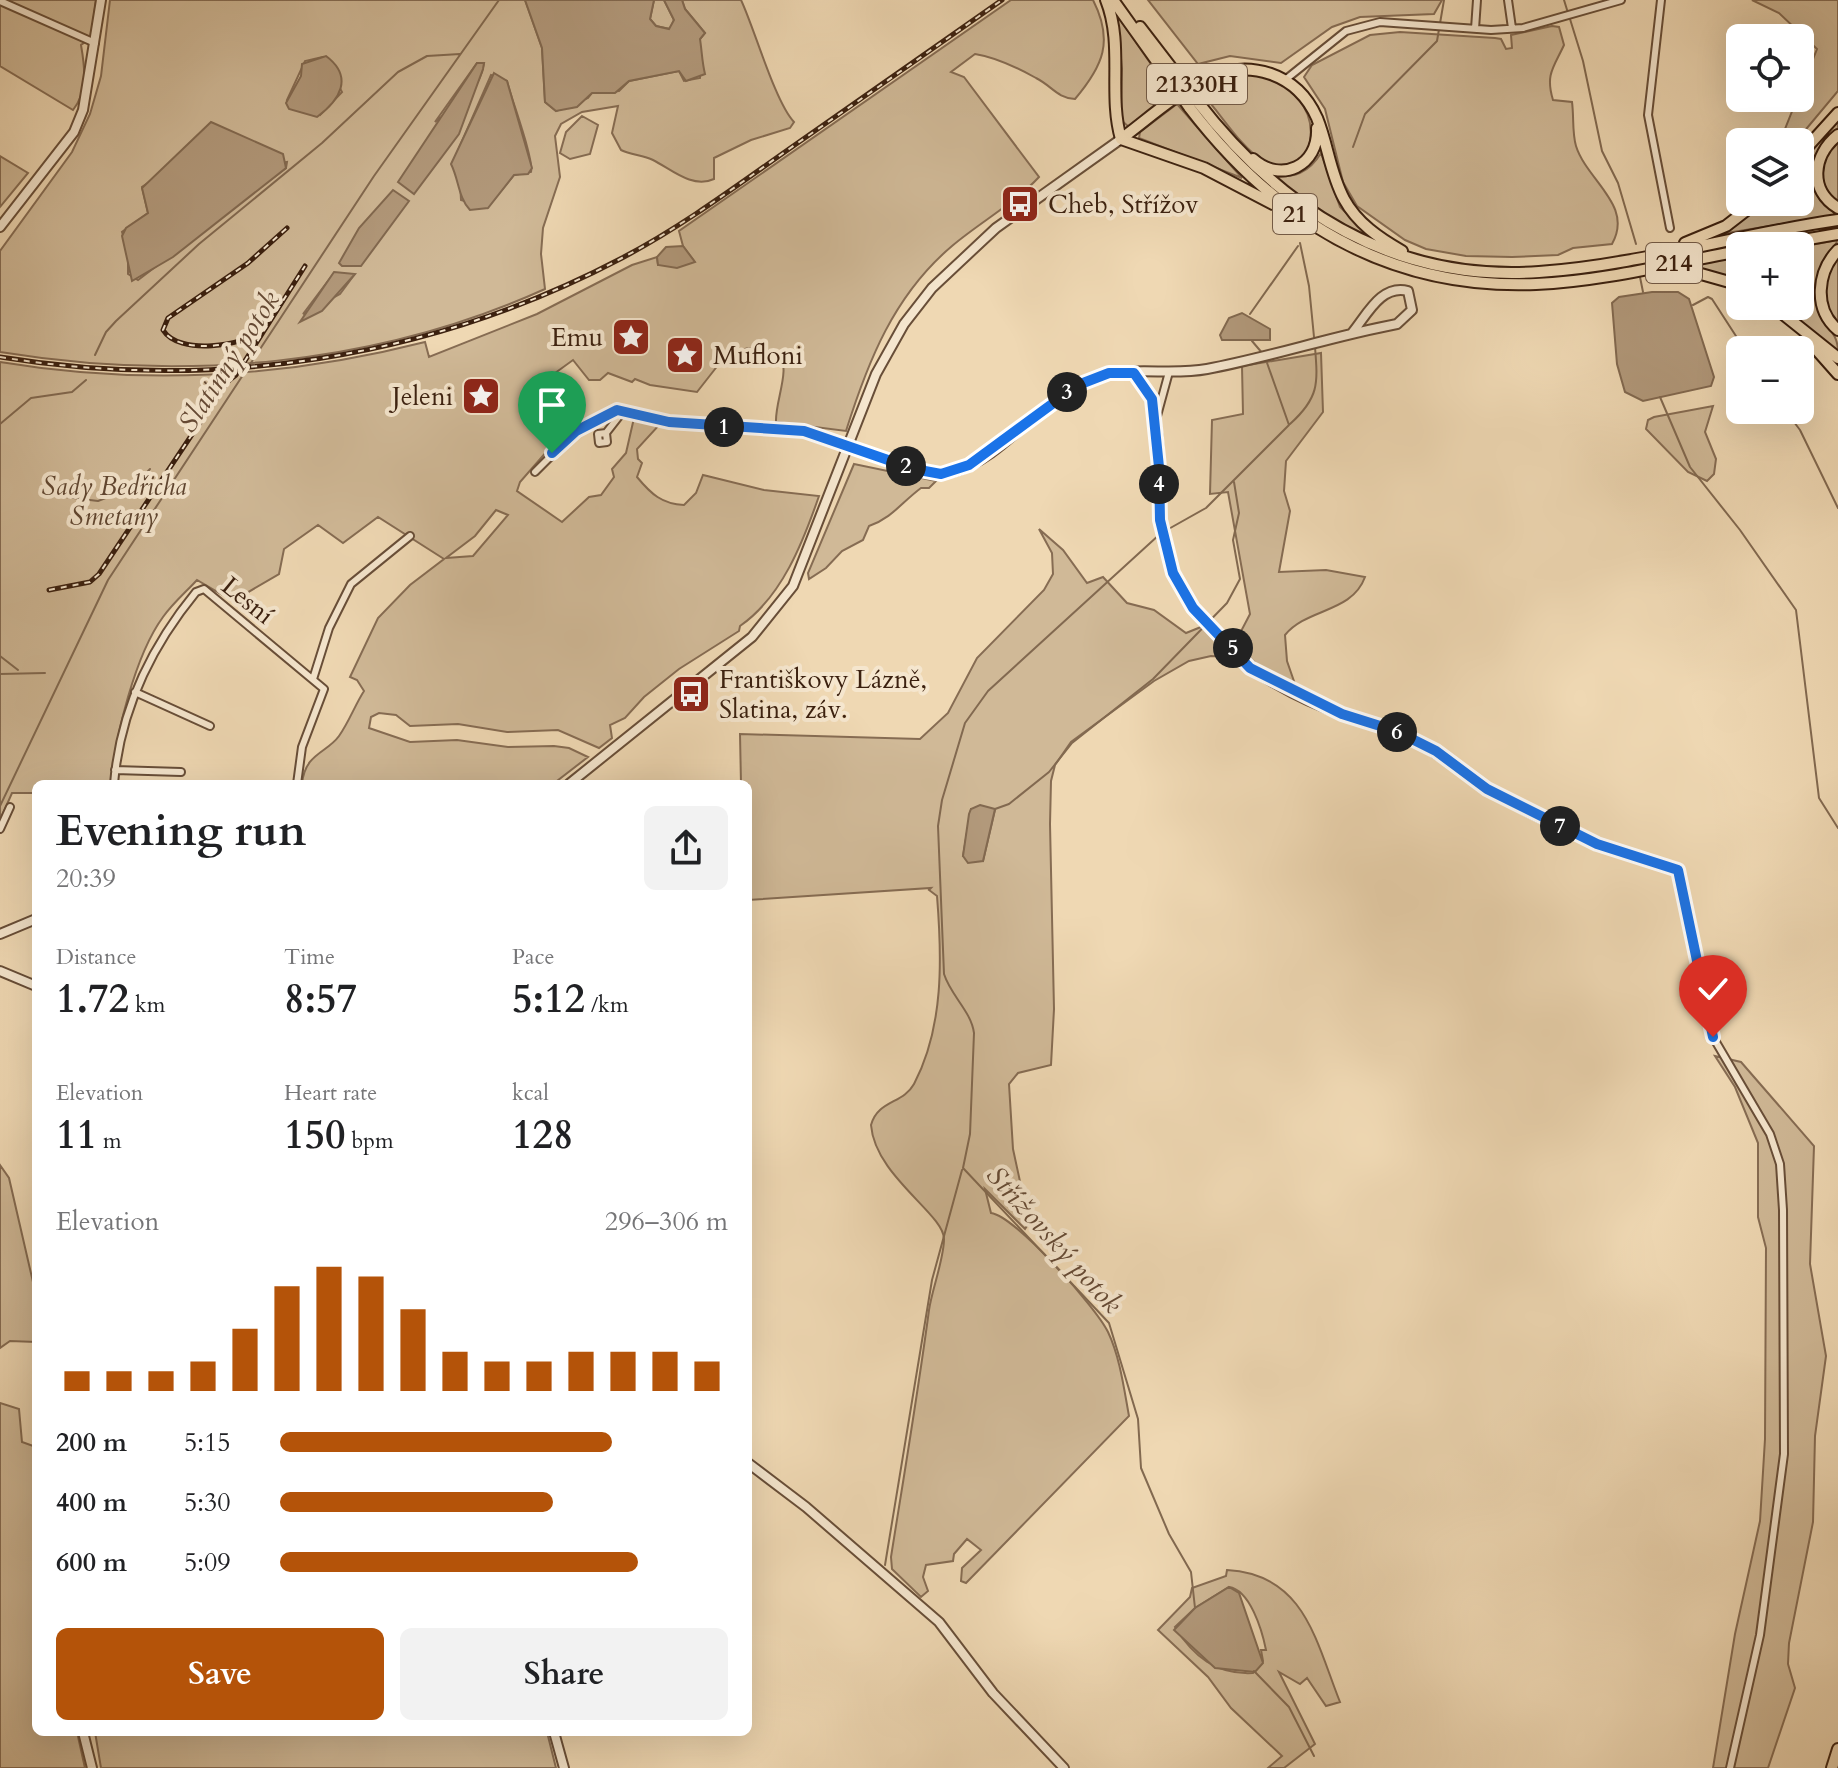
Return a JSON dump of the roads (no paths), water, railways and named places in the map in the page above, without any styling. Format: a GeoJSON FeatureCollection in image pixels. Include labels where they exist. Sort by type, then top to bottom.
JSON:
{"type":"FeatureCollection","features":[{"type":"Feature","properties":{"kind":"main road"},"geometry":{"type":"LineString","coordinates":[[1106,0],[1115,40],[1121,139],[1204,168],[1306,222]]}},
{"type":"Feature","properties":{"kind":"main road","name":"21"},"geometry":{"type":"LineString","coordinates":[[1115,0],[1176,81],[1260,174],[1313,215],[1376,246],[1420,260],[1480,271],[1539,272],[1665,251],[1726,226],[1739,216]]}},
{"type":"Feature","properties":{"kind":"main road","name":"21330H"},"geometry":{"type":"LineString","coordinates":[[1121,139],[1186,91],[1216,74],[1248,69],[1285,80]]}},
{"type":"Feature","properties":{"kind":"main road"},"geometry":{"type":"LineString","coordinates":[[1285,80],[1309,103]]}},
{"type":"Feature","properties":{"kind":"main road","name":"21"},"geometry":{"type":"LineString","coordinates":[[1195,103],[1251,157],[1276,171],[1298,167],[1313,152],[1316,126],[1309,103]]}},
{"type":"Feature","properties":{"kind":"main road","name":"21"},"geometry":{"type":"LineString","coordinates":[[1195,103],[1242,170],[1306,222],[1373,257],[1440,277],[1522,284],[1685,271],[1726,280]]}},
{"type":"Feature","properties":{"kind":"main road","name":"21"},"geometry":{"type":"LineString","coordinates":[[1309,103],[1322,132],[1333,175],[1350,209],[1372,232],[1420,260]]}},
{"type":"Feature","properties":{"kind":"main road"},"geometry":{"type":"LineString","coordinates":[[1814,140],[1838,113]]}},
{"type":"Feature","properties":{"kind":"main road"},"geometry":{"type":"LineString","coordinates":[[1838,135],[1822,154],[1817,173],[1823,195],[1838,208]]}},
{"type":"Feature","properties":{"kind":"main road","name":"214"},"geometry":{"type":"LineString","coordinates":[[1665,251],[1838,220]]}},
{"type":"Feature","properties":{"kind":"main road"},"geometry":{"type":"LineString","coordinates":[[1814,238],[1838,234]]}},
{"type":"Feature","properties":{"kind":"main road"},"geometry":{"type":"LineString","coordinates":[[1838,250],[1828,262],[1820,287],[1824,310],[1838,330]]}},
{"type":"Feature","properties":{"kind":"main road","name":"214"},"geometry":{"type":"LineString","coordinates":[[1609,275],[1726,254]]}},
{"type":"Feature","properties":{"kind":"main road"},"geometry":{"type":"LineString","coordinates":[[1788,320],[1838,374]]}},
{"type":"Feature","properties":{"kind":"main road"},"geometry":{"type":"LineString","coordinates":[[1797,329],[1838,358]]}},
{"type":"Feature","properties":{"kind":"main road"},"geometry":{"type":"LineString","coordinates":[[1832,1768],[1838,1749]]}},
{"type":"Feature","properties":{"kind":"street"},"geometry":{"type":"LineString","coordinates":[[0,227],[74,132],[83,110],[101,0]]}},
{"type":"Feature","properties":{"kind":"street"},"geometry":{"type":"LineString","coordinates":[[1475,29],[1477,0]]}},
{"type":"Feature","properties":{"kind":"street"},"geometry":{"type":"LineString","coordinates":[[1508,0],[1512,28]]}},
{"type":"Feature","properties":{"kind":"street"},"geometry":{"type":"LineString","coordinates":[[1285,80],[1346,31],[1380,22],[1475,29],[1512,28],[1619,0]]}},
{"type":"Feature","properties":{"kind":"street"},"geometry":{"type":"LineString","coordinates":[[1661,0],[1648,118],[1670,228]]}},
{"type":"Feature","properties":{"kind":"street"},"geometry":{"type":"LineString","coordinates":[[0,1],[96,44]]}},
{"type":"Feature","properties":{"kind":"street","name":"21330H"},"geometry":{"type":"LineString","coordinates":[[847,446],[876,374],[904,324],[932,288],[996,228],[1121,139]]}},
{"type":"Feature","properties":{"kind":"street"},"geometry":{"type":"LineString","coordinates":[[535,472],[576,431],[612,410],[624,410],[669,422],[804,431],[930,473],[953,472],[988,452],[1078,385],[1109,373],[1205,369],[1397,324],[1406,319],[1412,310],[1408,291],[1397,288],[1385,292],[1352,333]]}},
{"type":"Feature","properties":{"kind":"street"},"geometry":{"type":"LineString","coordinates":[[1155,419],[1169,372]]}},
{"type":"Feature","properties":{"kind":"street"},"geometry":{"type":"LineString","coordinates":[[1134,373],[1146,387],[1155,419],[1160,520],[1173,573],[1193,608],[1250,668],[1342,714],[1396,731],[1436,751],[1487,789],[1597,844],[1670,866],[1680,874],[1713,1037],[1770,1134],[1780,1164],[1783,1210],[1784,1454],[1760,1635],[1730,1768]]}},
{"type":"Feature","properties":{"kind":"street"},"geometry":{"type":"LineString","coordinates":[[606,433],[624,410]]}},
{"type":"Feature","properties":{"kind":"street"},"geometry":{"type":"LineString","coordinates":[[574,780],[752,637],[793,586],[847,446]]}},
{"type":"Feature","properties":{"kind":"street"},"geometry":{"type":"LineString","coordinates":[[298,780],[302,747],[324,689],[313,679],[329,628],[351,584],[410,536]]}},
{"type":"Feature","properties":{"kind":"street","name":"Lesní"},"geometry":{"type":"LineString","coordinates":[[114,780],[119,739],[135,692],[160,642],[200,589],[208,591],[313,679]]}},
{"type":"Feature","properties":{"kind":"street"},"geometry":{"type":"LineString","coordinates":[[135,692],[210,726]]}},
{"type":"Feature","properties":{"kind":"street"},"geometry":{"type":"LineString","coordinates":[[115,770],[181,772]]}},
{"type":"Feature","properties":{"kind":"street"},"geometry":{"type":"LineString","coordinates":[[0,829],[10,807]]}},
{"type":"Feature","properties":{"kind":"street"},"geometry":{"type":"LineString","coordinates":[[0,934],[32,921]]}},
{"type":"Feature","properties":{"kind":"street"},"geometry":{"type":"LineString","coordinates":[[0,971],[32,984]]}},
{"type":"Feature","properties":{"kind":"street"},"geometry":{"type":"LineString","coordinates":[[752,1466],[806,1507],[939,1622],[993,1693],[1064,1768]]}},
{"type":"Feature","properties":{"kind":"street"},"geometry":{"type":"LineString","coordinates":[[84,1736],[92,1768]]}},
{"type":"Feature","properties":{"kind":"street"},"geometry":{"type":"LineString","coordinates":[[555,1736],[564,1768]]}},
{"type":"Feature","properties":{"kind":"waterway","name":"Slatinný potok"},"geometry":{"type":"LineString","coordinates":[[0,806],[108,580],[374,176],[499,0]]}},
{"type":"Feature","properties":{"kind":"waterway","name":"Střížovský potok"},"geometry":{"type":"LineString","coordinates":[[1353,147],[1365,114],[1437,41],[1444,0]]}},
{"type":"Feature","properties":{"kind":"waterway"},"geometry":{"type":"LineString","coordinates":[[1564,0],[1568,13]]}},
{"type":"Feature","properties":{"kind":"waterway"},"geometry":{"type":"LineString","coordinates":[[1570,19],[1583,61],[1602,151],[1618,183],[1636,244]]}},
{"type":"Feature","properties":{"kind":"waterway"},"geometry":{"type":"LineString","coordinates":[[95,355],[106,332],[116,321],[199,244],[322,143],[398,72],[427,56],[460,54]]}},
{"type":"Feature","properties":{"kind":"waterway"},"geometry":{"type":"LineString","coordinates":[[1300,243],[1309,286],[1314,337]]}},
{"type":"Feature","properties":{"kind":"waterway","name":"Střížovský potok"},"geometry":{"type":"LineString","coordinates":[[1250,314],[1298,246]]}},
{"type":"Feature","properties":{"kind":"waterway"},"geometry":{"type":"LineString","coordinates":[[1640,277],[1643,292]]}},
{"type":"Feature","properties":{"kind":"waterway"},"geometry":{"type":"LineString","coordinates":[[1693,305],[1708,297],[1712,299],[1736,336]]}},
{"type":"Feature","properties":{"kind":"waterway","name":"Střížovský potok"},"geometry":{"type":"LineString","coordinates":[[1252,341],[1263,354]]}},
{"type":"Feature","properties":{"kind":"waterway"},"geometry":{"type":"LineString","coordinates":[[1290,424],[1307,406],[1314,390],[1315,347]]}},
{"type":"Feature","properties":{"kind":"waterway","name":"Střížovský potok"},"geometry":{"type":"LineString","coordinates":[[1165,531],[1206,508],[1289,425],[1266,360]]}},
{"type":"Feature","properties":{"kind":"waterway"},"geometry":{"type":"LineString","coordinates":[[0,424],[31,398],[72,392],[86,380]]}},
{"type":"Feature","properties":{"kind":"waterway"},"geometry":{"type":"LineString","coordinates":[[1660,397],[1690,467],[1740,530],[1796,610],[1819,798],[1838,828]]}},
{"type":"Feature","properties":{"kind":"waterway"},"geometry":{"type":"LineString","coordinates":[[1796,424],[1838,508]]}},
{"type":"Feature","properties":{"kind":"waterway"},"geometry":{"type":"LineString","coordinates":[[135,485],[150,469]]}},
{"type":"Feature","properties":{"kind":"waterway"},"geometry":{"type":"LineString","coordinates":[[995,809],[1009,804],[1049,772],[1072,743],[1153,679],[1227,603],[1240,579],[1233,540],[1239,513],[1234,482]]}},
{"type":"Feature","properties":{"kind":"waterway"},"geometry":{"type":"LineString","coordinates":[[41,494],[98,501],[131,488]]}},
{"type":"Feature","properties":{"kind":"waterway","name":"Střížovský potok"},"geometry":{"type":"LineString","coordinates":[[1160,534],[988,691],[965,723],[942,800],[938,826],[944,974],[974,1033],[970,1134],[963,1168],[1109,1323],[1138,1419],[1141,1468],[1169,1534],[1191,1572],[1195,1608]]}},
{"type":"Feature","properties":{"kind":"waterway"},"geometry":{"type":"LineString","coordinates":[[0,656],[18,670]]}},
{"type":"Feature","properties":{"kind":"waterway"},"geometry":{"type":"LineString","coordinates":[[0,674],[45,673]]}},
{"type":"Feature","properties":{"kind":"waterway"},"geometry":{"type":"LineString","coordinates":[[885,1565],[932,1280],[962,1170]]}},
{"type":"Feature","properties":{"kind":"waterway","name":"Střížovský potok"},"geometry":{"type":"LineString","coordinates":[[1254,1671],[1289,1707],[1314,1756]]}},
{"type":"Feature","properties":{"kind":"railway"},"geometry":{"type":"LineString","coordinates":[[0,357],[80,367],[160,370],[240,368],[319,358],[397,343],[474,321],[549,293],[622,258],[665,233],[1002,0]]}},
{"type":"Feature","properties":{"kind":"railway"},"geometry":{"type":"LineString","coordinates":[[264,330],[242,340],[212,346],[183,343],[163,330],[168,318],[248,263],[287,228]]}},
{"type":"Feature","properties":{"kind":"railway"},"geometry":{"type":"LineString","coordinates":[[49,590],[90,582],[99,574],[227,382],[236,375],[305,266]]}},
{"type":"Feature","properties":{"kind":"place","name":"Cheb, Střížov"},"geometry":{"type":"Point","coordinates":[1020,204]}},
{"type":"Feature","properties":{"kind":"place","name":"Emu"},"geometry":{"type":"Point","coordinates":[631,337]}},
{"type":"Feature","properties":{"kind":"place","name":"Mufloni"},"geometry":{"type":"Point","coordinates":[685,355]}},
{"type":"Feature","properties":{"kind":"place","name":"Jeleni"},"geometry":{"type":"Point","coordinates":[481,396]}},
{"type":"Feature","properties":{"kind":"place","name":"Františkovy Lázně, Slatina, záv."},"geometry":{"type":"Point","coordinates":[691,694]}},
{"type":"Feature","properties":{"kind":"park label","name":"Sady Bedřicha Smetany"},"geometry":{"type":"Point","coordinates":[114,501]}}]}
